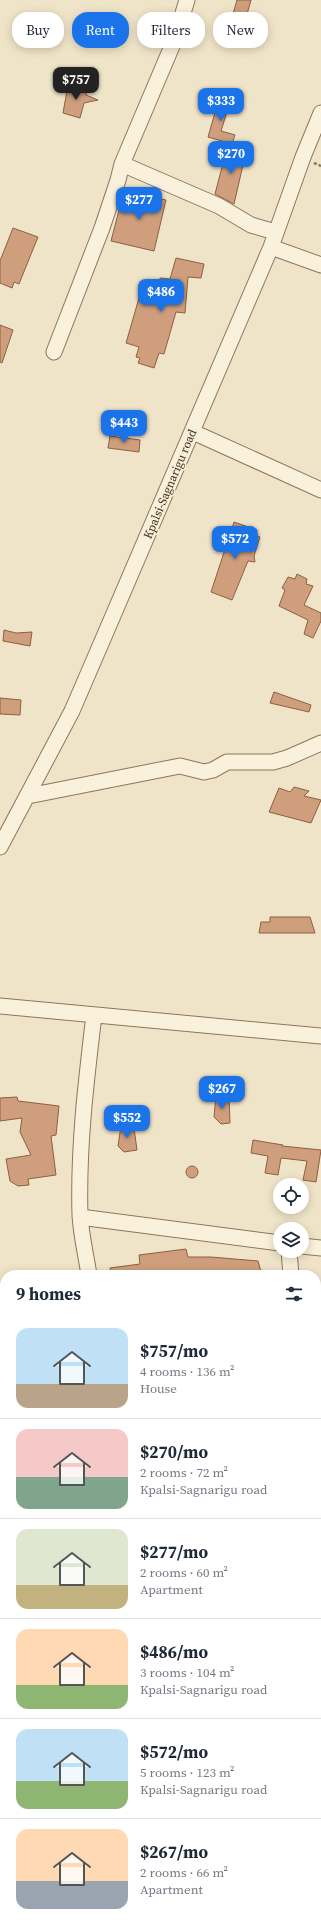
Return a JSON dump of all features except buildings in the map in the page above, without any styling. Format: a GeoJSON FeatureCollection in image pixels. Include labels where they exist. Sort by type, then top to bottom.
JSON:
{"type":"FeatureCollection","features":[{"type":"Feature","properties":{"kind":"street"},"geometry":{"type":"LineString","coordinates":[[54,352],[102,228],[122,164],[175,39],[187,0]]}},
{"type":"Feature","properties":{"kind":"street","name":"Kpalsi-Sagnarigu road"},"geometry":{"type":"LineString","coordinates":[[2,838],[28,796],[72,711],[193,432],[271,246],[321,113]]}},
{"type":"Feature","properties":{"kind":"street"},"geometry":{"type":"LineString","coordinates":[[122,164],[219,206],[251,225],[275,232]]}},
{"type":"Feature","properties":{"kind":"street"},"geometry":{"type":"LineString","coordinates":[[271,246],[321,265]]}},
{"type":"Feature","properties":{"kind":"street"},"geometry":{"type":"LineString","coordinates":[[193,432],[321,490]]}},
{"type":"Feature","properties":{"kind":"street"},"geometry":{"type":"LineString","coordinates":[[28,796],[180,766],[204,772],[214,770],[228,762],[273,762],[287,758],[321,743]]}},
{"type":"Feature","properties":{"kind":"street"},"geometry":{"type":"LineString","coordinates":[[0,1006],[321,1036]]}},
{"type":"Feature","properties":{"kind":"street"},"geometry":{"type":"LineString","coordinates":[[88,1270],[80,1217],[80,1162],[84,1105],[94,1015]]}},
{"type":"Feature","properties":{"kind":"street"},"geometry":{"type":"LineString","coordinates":[[80,1217],[273,1243]]}},
{"type":"Feature","properties":{"kind":"street"},"geometry":{"type":"LineString","coordinates":[[309,1247],[321,1248]]}},
{"type":"Feature","properties":{"kind":"street"},"geometry":{"type":"LineString","coordinates":[[290,1258],[291,1270]]}}]}
